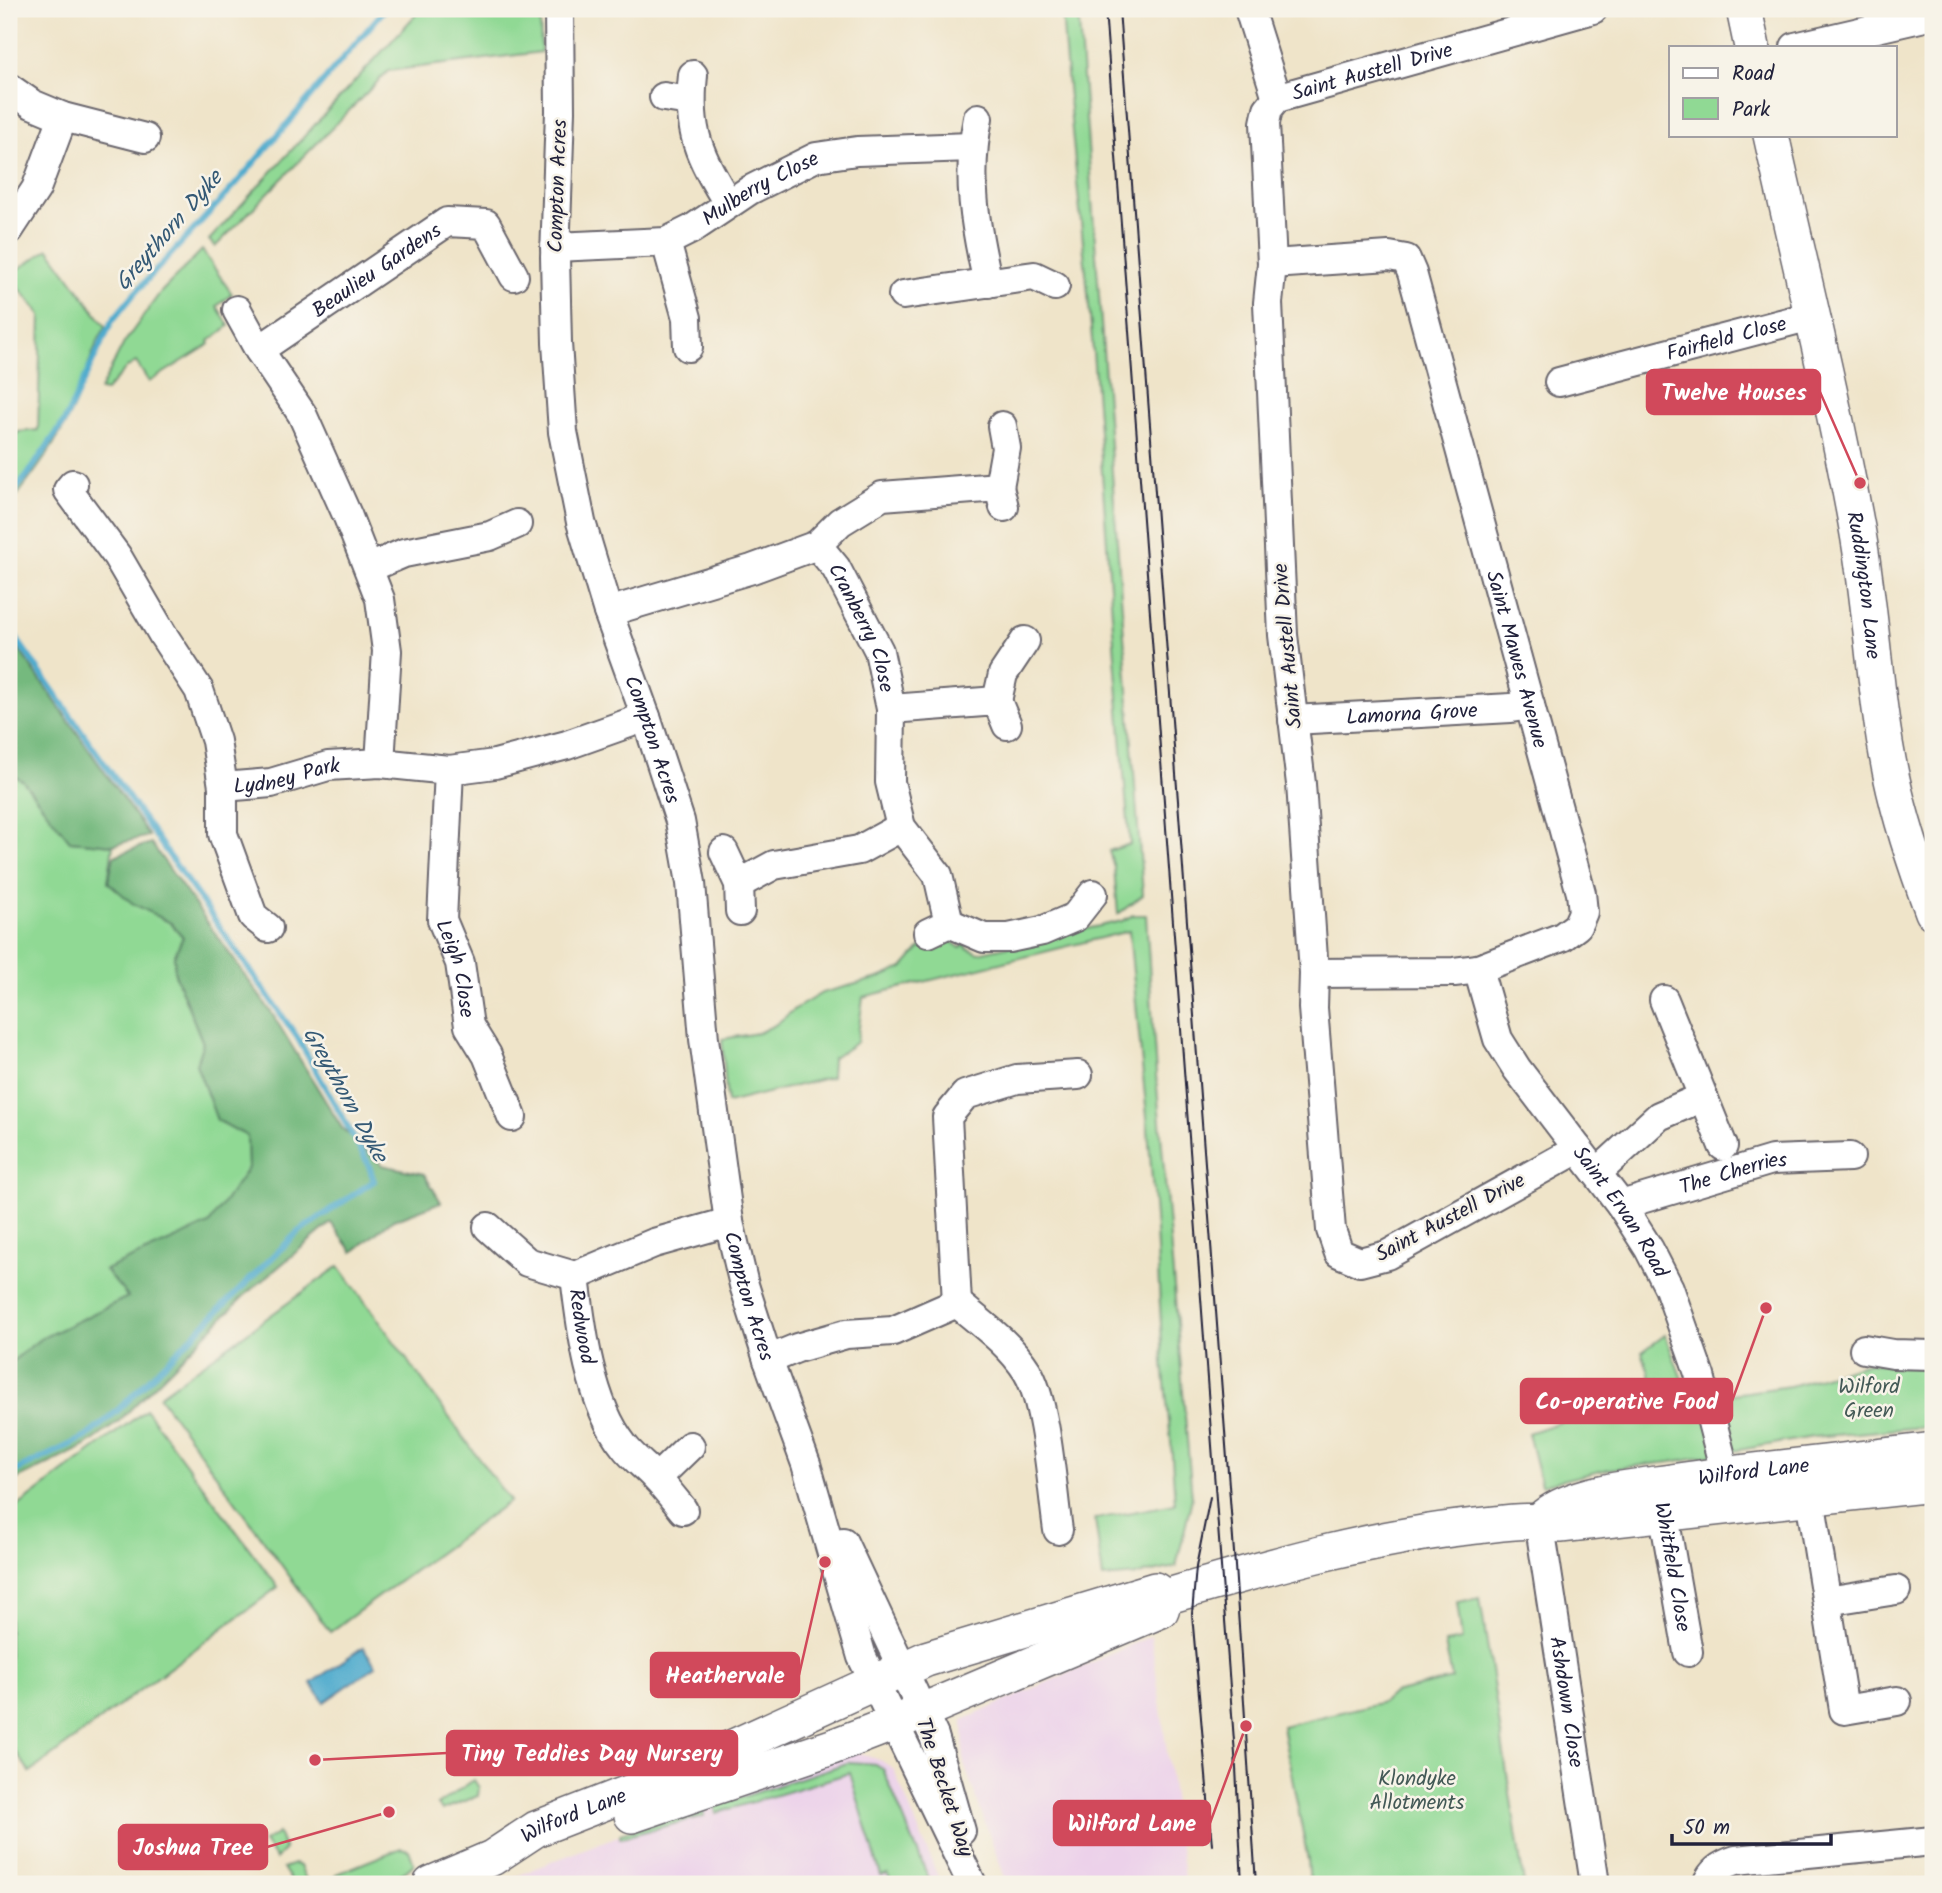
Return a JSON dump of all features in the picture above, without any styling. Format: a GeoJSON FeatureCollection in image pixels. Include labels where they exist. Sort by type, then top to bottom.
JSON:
{"type":"FeatureCollection","features":[{"type":"Feature","properties":{"kind":"main road"},"geometry":{"type":"LineString","coordinates":[[1744,9],[1752,46]]}},
{"type":"Feature","properties":{"kind":"main road","name":"Ruddington Lane"},"geometry":{"type":"LineString","coordinates":[[1772,136],[1857,527],[1891,774],[1911,851],[1933,912]]}},
{"type":"Feature","properties":{"kind":"main road","name":"Wilford Lane"},"geometry":{"type":"LineString","coordinates":[[1165,1597],[1274,1566],[1391,1538],[1539,1520],[1553,1509],[1586,1498],[1661,1499],[1730,1490],[1805,1464],[1933,1450]]}},
{"type":"Feature","properties":{"kind":"main road","name":"Wilford Lane"},"geometry":{"type":"LineString","coordinates":[[1730,1490],[1810,1498],[1933,1484]]}},
{"type":"Feature","properties":{"kind":"main road","name":"Wilford Lane"},"geometry":{"type":"LineString","coordinates":[[431,1884],[485,1869],[545,1847],[898,1696],[926,1659],[1155,1590],[1165,1597]]}},
{"type":"Feature","properties":{"kind":"main road","name":"Wilford Lane"},"geometry":{"type":"LineString","coordinates":[[485,1869],[536,1829],[659,1781],[898,1696],[1120,1628],[1161,1610],[1165,1597]]}},
{"type":"Feature","properties":{"kind":"street","name":"Compton Acres"},"geometry":{"type":"LineString","coordinates":[[559,9],[560,111],[555,247],[557,343],[563,432],[581,522],[608,612],[680,821],[691,883],[704,1039],[729,1222],[744,1284],[806,1464],[862,1657],[898,1696]]}},
{"type":"Feature","properties":{"kind":"street"},"geometry":{"type":"LineString","coordinates":[[1249,9],[1277,98]]}},
{"type":"Feature","properties":{"kind":"street","name":"Saint Austell Drive"},"geometry":{"type":"LineString","coordinates":[[1578,1149],[1387,1255],[1360,1262],[1339,1253],[1331,1230],[1313,1008],[1314,973],[1301,784],[1283,635],[1268,303],[1272,264],[1265,123],[1268,109],[1277,98],[1594,9]]}},
{"type":"Feature","properties":{"kind":"street"},"geometry":{"type":"LineString","coordinates":[[1799,46],[1933,15]]}},
{"type":"Feature","properties":{"kind":"street"},"geometry":{"type":"LineString","coordinates":[[9,88],[32,104],[63,117],[145,138]]}},
{"type":"Feature","properties":{"kind":"street"},"geometry":{"type":"LineString","coordinates":[[682,91],[698,150],[728,203]]}},
{"type":"Feature","properties":{"kind":"street"},"geometry":{"type":"LineString","coordinates":[[14,237],[36,189],[63,117]]}},
{"type":"Feature","properties":{"kind":"street"},"geometry":{"type":"LineString","coordinates":[[978,118],[972,146],[972,193],[975,226],[988,283]]}},
{"type":"Feature","properties":{"kind":"street","name":"Mulberry Close"},"geometry":{"type":"LineString","coordinates":[[555,247],[666,242],[692,229],[728,203],[816,158],[857,150],[972,146]]}},
{"type":"Feature","properties":{"kind":"street","name":"Beaulieu Gardens"},"geometry":{"type":"LineString","coordinates":[[259,350],[447,222],[486,224],[514,276]]}},
{"type":"Feature","properties":{"kind":"street"},"geometry":{"type":"LineString","coordinates":[[666,242],[687,318],[688,347]]}},
{"type":"Feature","properties":{"kind":"street","name":"Saint Mawes Avenue"},"geometry":{"type":"LineString","coordinates":[[1272,264],[1389,256],[1406,259],[1581,893],[1583,912],[1577,926],[1562,937],[1478,969],[1454,972],[1314,973]]}},
{"type":"Feature","properties":{"kind":"street"},"geometry":{"type":"LineString","coordinates":[[903,295],[1034,276],[1055,286]]}},
{"type":"Feature","properties":{"kind":"street"},"geometry":{"type":"LineString","coordinates":[[237,310],[259,350],[302,414],[380,599],[387,651],[380,763]]}},
{"type":"Feature","properties":{"kind":"street","name":"Fairfield Close"},"geometry":{"type":"LineString","coordinates":[[1559,382],[1811,316]]}},
{"type":"Feature","properties":{"kind":"street"},"geometry":{"type":"LineString","coordinates":[[817,545],[840,522],[882,496],[1002,497],[1006,448],[1002,426]]}},
{"type":"Feature","properties":{"kind":"street","name":"Lydney Park"},"geometry":{"type":"LineString","coordinates":[[62,488],[117,556],[199,690],[216,741],[223,787],[271,783],[328,766],[380,763],[449,770],[495,764],[567,745],[646,718]]}},
{"type":"Feature","properties":{"kind":"street"},"geometry":{"type":"LineString","coordinates":[[369,568],[404,553],[489,536],[517,524]]}},
{"type":"Feature","properties":{"kind":"street","name":"Cranberry Close"},"geometry":{"type":"LineString","coordinates":[[608,612],[752,569],[817,545],[836,568],[879,651],[891,709],[890,782],[901,827],[938,875],[938,928],[984,937],[1009,938],[1042,931],[1075,917],[1093,894]]}},
{"type":"Feature","properties":{"kind":"street"},"geometry":{"type":"LineString","coordinates":[[891,709],[1002,713],[1003,674],[1025,641]]}},
{"type":"Feature","properties":{"kind":"street","name":"Lamorna Grove"},"geometry":{"type":"LineString","coordinates":[[1293,720],[1530,705]]}},
{"type":"Feature","properties":{"kind":"street","name":"Leigh Close"},"geometry":{"type":"LineString","coordinates":[[449,770],[442,920],[460,963],[469,1026],[487,1055],[517,1121]]}},
{"type":"Feature","properties":{"kind":"street"},"geometry":{"type":"LineString","coordinates":[[223,787],[223,834],[253,916],[268,928]]}},
{"type":"Feature","properties":{"kind":"street"},"geometry":{"type":"LineString","coordinates":[[724,852],[739,898],[774,865],[859,850],[901,827]]}},
{"type":"Feature","properties":{"kind":"street","name":"Saint Ervan Road"},"geometry":{"type":"LineString","coordinates":[[1478,969],[1498,1039],[1517,1069],[1621,1205],[1649,1248],[1681,1318],[1700,1376],[1730,1490]]}},
{"type":"Feature","properties":{"kind":"street"},"geometry":{"type":"LineString","coordinates":[[1664,1000],[1723,1146]]}},
{"type":"Feature","properties":{"kind":"street"},"geometry":{"type":"LineString","coordinates":[[1058,1530],[1040,1404],[1029,1374],[1001,1340],[957,1303],[947,1117],[965,1095],[1017,1079],[1078,1075]]}},
{"type":"Feature","properties":{"kind":"street"},"geometry":{"type":"LineString","coordinates":[[1597,1173],[1659,1116],[1703,1097]]}},
{"type":"Feature","properties":{"kind":"street","name":"The Cherries"},"geometry":{"type":"LineString","coordinates":[[1621,1205],[1772,1160],[1850,1157]]}},
{"type":"Feature","properties":{"kind":"street","name":"Redwood"},"geometry":{"type":"LineString","coordinates":[[683,1510],[657,1478],[623,1445],[608,1421],[587,1356],[575,1276],[654,1243],[729,1222]]}},
{"type":"Feature","properties":{"kind":"street"},"geometry":{"type":"LineString","coordinates":[[488,1227],[527,1262],[575,1276]]}},
{"type":"Feature","properties":{"kind":"street"},"geometry":{"type":"LineString","coordinates":[[768,1360],[797,1348],[846,1334],[893,1331],[957,1303]]}},
{"type":"Feature","properties":{"kind":"street"},"geometry":{"type":"LineString","coordinates":[[1864,1349],[1893,1354],[1933,1355]]}},
{"type":"Feature","properties":{"kind":"street"},"geometry":{"type":"LineString","coordinates":[[657,1478],[691,1446]]}},
{"type":"Feature","properties":{"kind":"street"},"geometry":{"type":"LineString","coordinates":[[1805,1464],[1844,1710],[1897,1701]]}},
{"type":"Feature","properties":{"kind":"street","name":"Whitfield Close"},"geometry":{"type":"LineString","coordinates":[[1661,1499],[1688,1652]]}},
{"type":"Feature","properties":{"kind":"street","name":"Ashdown Close"},"geometry":{"type":"LineString","coordinates":[[1539,1520],[1595,1884]]}},
{"type":"Feature","properties":{"kind":"street"},"geometry":{"type":"LineString","coordinates":[[1827,1601],[1896,1590]]}},
{"type":"Feature","properties":{"kind":"street","name":"The Becket Way"},"geometry":{"type":"LineString","coordinates":[[898,1696],[934,1737],[974,1884]]}},
{"type":"Feature","properties":{"kind":"street"},"geometry":{"type":"LineString","coordinates":[[1707,1884],[1717,1869],[1736,1860],[1933,1841]]}},
{"type":"Feature","properties":{"kind":"shaded area"},"geometry":{"type":"Polygon","coordinates":[[[1151,1636],[1185,1884],[1007,1884],[964,1764],[963,1720],[1151,1636]]]}},
{"type":"Feature","properties":{"kind":"shaded area"},"geometry":{"type":"Polygon","coordinates":[[[854,1751],[882,1761],[894,1770],[941,1884],[512,1884],[510,1879],[754,1783],[854,1751]]]}},
{"type":"Feature","properties":{"kind":"green space"},"geometry":{"type":"Polygon","coordinates":[[[421,9],[540,9],[541,52],[388,71],[215,247],[209,240],[421,9]]]}},
{"type":"Feature","properties":{"kind":"green space"},"geometry":{"type":"Polygon","coordinates":[[[1062,9],[1078,9],[1143,895],[1118,914],[1114,868],[1109,851],[1130,844],[1093,352],[1062,9]]]}},
{"type":"Feature","properties":{"kind":"green space"},"geometry":{"type":"Polygon","coordinates":[[[49,249],[106,327],[96,345],[78,396],[62,430],[16,497],[9,473],[12,448],[18,432],[38,430],[41,315],[9,275],[49,249]]]}},
{"type":"Feature","properties":{"kind":"green space"},"geometry":{"type":"Polygon","coordinates":[[[202,250],[232,294],[217,306],[229,326],[209,341],[210,344],[149,382],[136,362],[126,368],[106,391],[100,390],[124,343],[160,293],[202,250]]]}},
{"type":"Feature","properties":{"kind":"green space"},"geometry":{"type":"Polygon","coordinates":[[[9,635],[149,836],[113,845],[70,841],[23,781],[9,773],[9,635]]]}},
{"type":"Feature","properties":{"kind":"green space"},"geometry":{"type":"Polygon","coordinates":[[[9,773],[23,781],[70,841],[113,845],[108,882],[136,905],[171,923],[183,937],[174,956],[175,974],[203,1043],[196,1064],[217,1120],[247,1136],[248,1168],[209,1224],[106,1270],[128,1297],[40,1339],[9,1364],[9,773]]]}},
{"type":"Feature","properties":{"kind":"green space"},"geometry":{"type":"Polygon","coordinates":[[[151,843],[271,1012],[342,1128],[382,1165],[424,1174],[441,1202],[391,1221],[353,1252],[331,1223],[244,1296],[117,1423],[86,1446],[9,1483],[9,1364],[40,1339],[128,1297],[105,1270],[209,1224],[248,1168],[247,1136],[217,1120],[196,1064],[203,1043],[175,974],[174,956],[183,937],[171,923],[132,903],[108,882],[114,856],[151,843]]]}},
{"type":"Feature","properties":{"kind":"green space"},"geometry":{"type":"Polygon","coordinates":[[[1133,915],[1146,915],[1156,1075],[1192,1498],[1176,1567],[1138,1575],[1103,1578],[1095,1519],[1175,1504],[1147,1117],[1129,931],[863,997],[857,1042],[832,1059],[831,1077],[727,1103],[722,1039],[758,1033],[775,1025],[822,993],[879,978],[903,968],[923,945],[946,937],[960,948],[965,944],[967,948],[978,953],[1122,921],[1133,915]]]}},
{"type":"Feature","properties":{"kind":"green space"},"geometry":{"type":"Polygon","coordinates":[[[339,1266],[510,1501],[330,1632],[159,1396],[339,1266]]]}},
{"type":"Feature","properties":{"kind":"green space","name":"Wilford Green"},"geometry":{"type":"Polygon","coordinates":[[[1665,1335],[1690,1400],[1790,1386],[1868,1363],[1933,1369],[1933,1426],[1813,1437],[1671,1462],[1609,1469],[1541,1485],[1528,1433],[1581,1415],[1584,1423],[1658,1399],[1642,1352],[1665,1335]]]}},
{"type":"Feature","properties":{"kind":"green space"},"geometry":{"type":"Polygon","coordinates":[[[146,1410],[278,1587],[30,1772],[9,1743],[9,1513],[146,1410]]]}},
{"type":"Feature","properties":{"kind":"green space","name":"Klondyke Allotments"},"geometry":{"type":"Polygon","coordinates":[[[1480,1598],[1524,1884],[1310,1884],[1308,1860],[1282,1726],[1383,1702],[1393,1693],[1452,1679],[1445,1643],[1462,1640],[1457,1602],[1480,1598]]]}},
{"type":"Feature","properties":{"kind":"green space"},"geometry":{"type":"Polygon","coordinates":[[[850,1762],[876,1764],[883,1769],[931,1884],[891,1884],[888,1874],[881,1876],[850,1773],[716,1813],[715,1806],[850,1762]]]}},
{"type":"Feature","properties":{"kind":"green space"},"geometry":{"type":"Polygon","coordinates":[[[474,1780],[479,1788],[478,1796],[442,1810],[437,1805],[474,1780]]]}},
{"type":"Feature","properties":{"kind":"green space"},"geometry":{"type":"Polygon","coordinates":[[[703,1809],[704,1816],[620,1838],[620,1834],[703,1809]]]}},
{"type":"Feature","properties":{"kind":"green space"},"geometry":{"type":"Polygon","coordinates":[[[278,1833],[285,1850],[276,1859],[264,1842],[278,1833]]]}},
{"type":"Feature","properties":{"kind":"green space"},"geometry":{"type":"Polygon","coordinates":[[[401,1848],[409,1850],[414,1864],[395,1878],[375,1883],[330,1884],[336,1874],[401,1848]]]}},
{"type":"Feature","properties":{"kind":"green space"},"geometry":{"type":"Polygon","coordinates":[[[294,1864],[300,1866],[308,1884],[289,1884],[292,1882],[283,1868],[294,1864]]]}},
{"type":"Feature","properties":{"kind":"water"},"geometry":{"type":"Polygon","coordinates":[[[363,1647],[376,1666],[324,1702],[311,1683],[363,1647]]]}},
{"type":"Feature","properties":{"kind":"waterway","name":"Greythorn Dyke"},"geometry":{"type":"LineString","coordinates":[[9,497],[64,422],[112,321],[235,185],[385,9]]}},
{"type":"Feature","properties":{"kind":"waterway","name":"Greythorn Dyke"},"geometry":{"type":"LineString","coordinates":[[9,626],[16,638],[9,634]]}},
{"type":"Feature","properties":{"kind":"waterway","name":"Greythorn Dyke"},"geometry":{"type":"LineString","coordinates":[[9,1474],[86,1437],[116,1412],[298,1232],[374,1181],[368,1163],[297,1037],[16,638]]}},
{"type":"Feature","properties":{"kind":"tram line"},"geometry":{"type":"LineString","coordinates":[[1105,9],[1236,1768],[1242,1884]]}},
{"type":"Feature","properties":{"kind":"tram line"},"geometry":{"type":"LineString","coordinates":[[1119,9],[1235,1566],[1256,1884]]}},
{"type":"Feature","properties":{"kind":"tram line"},"geometry":{"type":"LineString","coordinates":[[1210,1497],[1196,1567],[1192,1614],[1212,1845]]}},
{"type":"Feature","properties":{"kind":"place","name":"Twelve Houses"},"geometry":{"type":"Point","coordinates":[1860,483]}},
{"type":"Feature","properties":{"kind":"place","name":"Co-operative Food"},"geometry":{"type":"Point","coordinates":[1766,1308]}},
{"type":"Feature","properties":{"kind":"place","name":"Heathervale"},"geometry":{"type":"Point","coordinates":[825,1562]}},
{"type":"Feature","properties":{"kind":"place","name":"Wilford Lane"},"geometry":{"type":"Point","coordinates":[1246,1726]}},
{"type":"Feature","properties":{"kind":"place","name":"Tiny Teddies Day Nursery"},"geometry":{"type":"Point","coordinates":[315,1760]}},
{"type":"Feature","properties":{"kind":"place","name":"Joshua Tree"},"geometry":{"type":"Point","coordinates":[389,1812]}}]}
